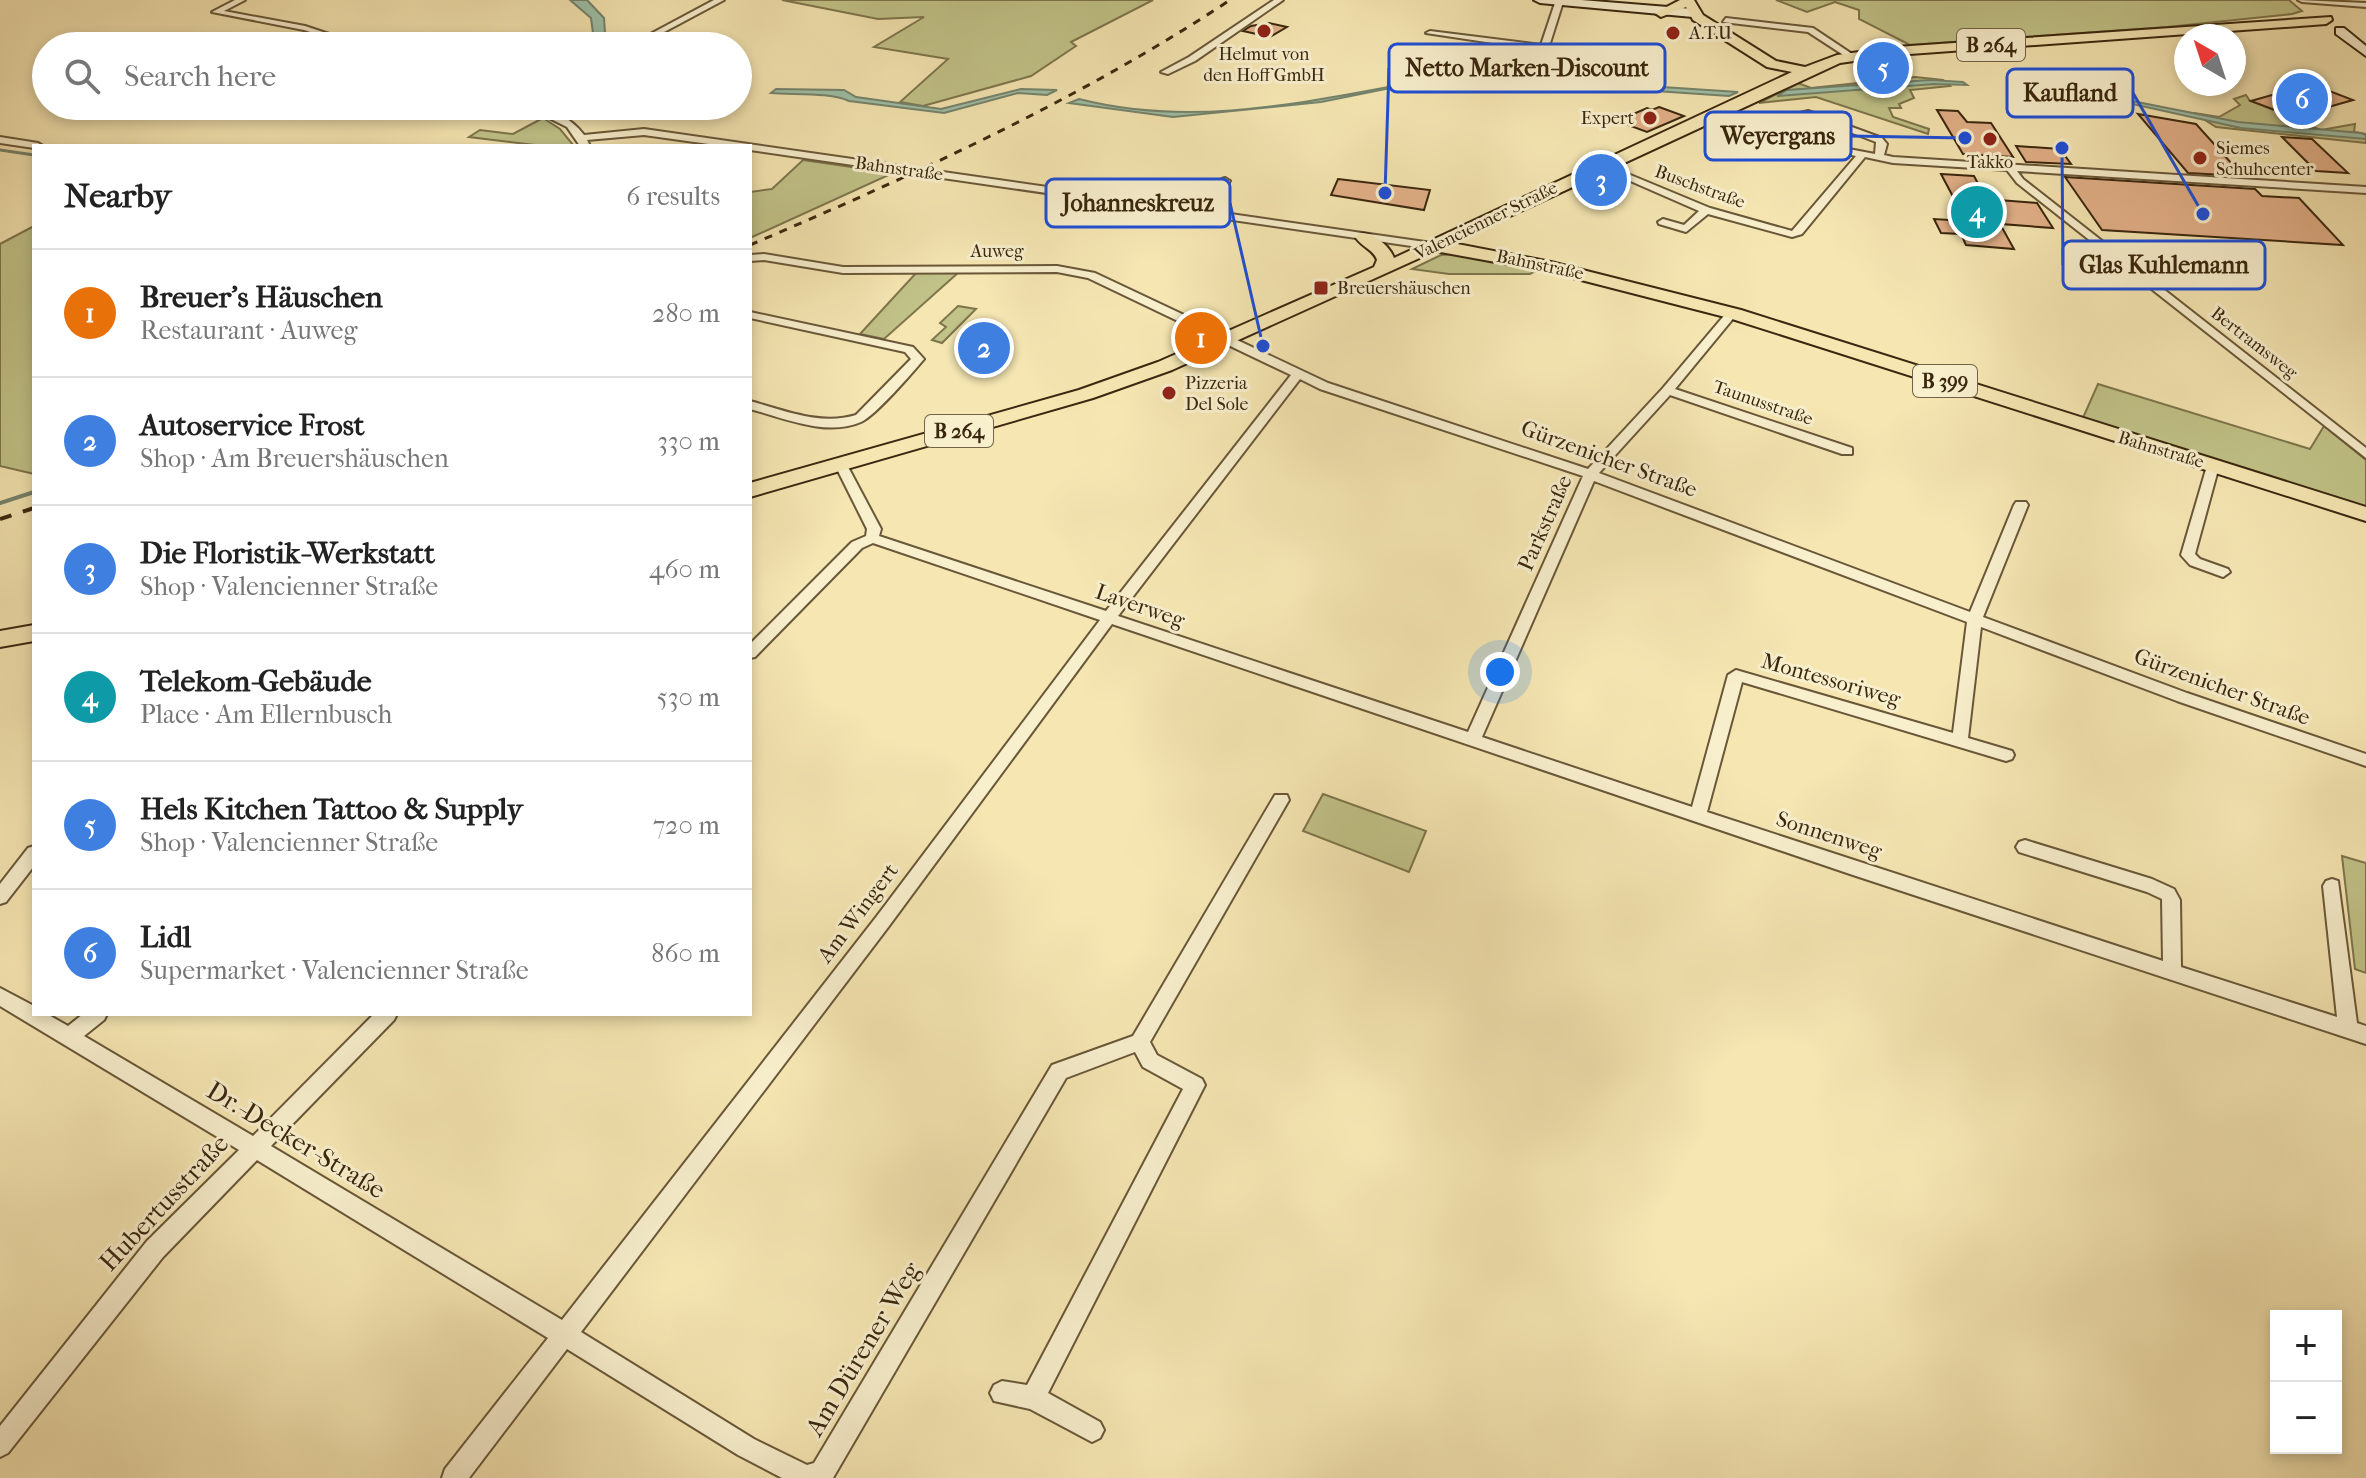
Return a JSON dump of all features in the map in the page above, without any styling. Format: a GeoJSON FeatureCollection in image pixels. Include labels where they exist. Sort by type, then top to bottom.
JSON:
{"type":"FeatureCollection","features":[{"type":"Feature","properties":{"kind":"main road"},"geometry":{"type":"LineString","coordinates":[[1540,0],[1661,13],[1710,25]]}},
{"type":"Feature","properties":{"kind":"main road"},"geometry":{"type":"LineString","coordinates":[[2302,0],[2366,52]]}},
{"type":"Feature","properties":{"kind":"main road"},"geometry":{"type":"LineString","coordinates":[[1661,13],[1690,5],[1710,25],[1772,64],[1786,80]]}},
{"type":"Feature","properties":{"kind":"main road","name":"Valencienner Straße"},"geometry":{"type":"LineString","coordinates":[[752,489],[1119,384],[1231,339],[1381,271],[1805,71],[1851,56],[2326,20]]}},
{"type":"Feature","properties":{"kind":"main road","name":"Valencienner Straße"},"geometry":{"type":"LineString","coordinates":[[2295,24],[2340,31]]}},
{"type":"Feature","properties":{"kind":"main road"},"geometry":{"type":"LineString","coordinates":[[1772,64],[1805,71]]}},
{"type":"Feature","properties":{"kind":"main road"},"geometry":{"type":"LineString","coordinates":[[1484,222],[1479,229],[1481,237],[1531,262]]}},
{"type":"Feature","properties":{"kind":"main road"},"geometry":{"type":"LineString","coordinates":[[1364,238],[1383,252],[1386,260],[1381,271]]}},
{"type":"Feature","properties":{"kind":"main road","name":"Bahnstraße"},"geometry":{"type":"LineString","coordinates":[[1432,246],[1531,262],[1732,313],[2366,514]]}},
{"type":"Feature","properties":{"kind":"main road"},"geometry":{"type":"LineString","coordinates":[[0,639],[32,633]]}},
{"type":"Feature","properties":{"kind":"street"},"geometry":{"type":"LineString","coordinates":[[241,0],[216,12],[319,32]]}},
{"type":"Feature","properties":{"kind":"street"},"geometry":{"type":"LineString","coordinates":[[659,32],[720,0]]}},
{"type":"Feature","properties":{"kind":"street"},"geometry":{"type":"LineString","coordinates":[[1165,72],[1192,59],[1279,0]]}},
{"type":"Feature","properties":{"kind":"street"},"geometry":{"type":"LineString","coordinates":[[2302,0],[2366,5]]}},
{"type":"Feature","properties":{"kind":"street"},"geometry":{"type":"LineString","coordinates":[[1537,73],[1559,2]]}},
{"type":"Feature","properties":{"kind":"street"},"geometry":{"type":"LineString","coordinates":[[1726,20],[1810,30],[1851,56]]}},
{"type":"Feature","properties":{"kind":"street"},"geometry":{"type":"LineString","coordinates":[[1430,33],[1544,48]]}},
{"type":"Feature","properties":{"kind":"street"},"geometry":{"type":"LineString","coordinates":[[1720,110],[1817,144],[1879,158],[2366,190]]}},
{"type":"Feature","properties":{"kind":"street"},"geometry":{"type":"LineString","coordinates":[[1805,113],[1879,140],[1882,144],[1879,158]]}},
{"type":"Feature","properties":{"kind":"street"},"geometry":{"type":"LineString","coordinates":[[561,120],[626,133],[662,134],[730,144]]}},
{"type":"Feature","properties":{"kind":"street"},"geometry":{"type":"LineString","coordinates":[[566,122],[584,142]]}},
{"type":"Feature","properties":{"kind":"street"},"geometry":{"type":"LineString","coordinates":[[584,142],[626,133]]}},
{"type":"Feature","properties":{"kind":"street"},"geometry":{"type":"LineString","coordinates":[[584,142],[662,134]]}},
{"type":"Feature","properties":{"kind":"street"},"geometry":{"type":"LineString","coordinates":[[608,144],[640,136]]}},
{"type":"Feature","properties":{"kind":"street"},"geometry":{"type":"LineString","coordinates":[[0,140],[32,145]]}},
{"type":"Feature","properties":{"kind":"street","name":"Bahnstraße"},"geometry":{"type":"LineString","coordinates":[[752,147],[1432,246]]}},
{"type":"Feature","properties":{"kind":"street","name":"Buschstraße"},"geometry":{"type":"LineString","coordinates":[[1601,166],[1706,210],[1789,234],[1798,232],[1862,155]]}},
{"type":"Feature","properties":{"kind":"street","name":"Bertramsweg"},"geometry":{"type":"LineString","coordinates":[[2010,168],[2020,181],[2366,454]]}},
{"type":"Feature","properties":{"kind":"street"},"geometry":{"type":"LineString","coordinates":[[1203,214],[1225,181]]}},
{"type":"Feature","properties":{"kind":"street"},"geometry":{"type":"LineString","coordinates":[[1663,222],[1686,229],[1706,210]]}},
{"type":"Feature","properties":{"kind":"street","name":"Auweg"},"geometry":{"type":"LineString","coordinates":[[752,258],[764,257],[843,270],[1075,271],[1091,275],[1231,339]]}},
{"type":"Feature","properties":{"kind":"street","name":"Parkstraße"},"geometry":{"type":"LineString","coordinates":[[1472,741],[1590,475],[1668,390],[1732,313]]}},
{"type":"Feature","properties":{"kind":"street"},"geometry":{"type":"LineString","coordinates":[[752,315],[909,349],[918,359],[860,418],[851,422],[832,424],[752,405]]}},
{"type":"Feature","properties":{"kind":"street","name":"Gürzenicher Straße"},"geometry":{"type":"LineString","coordinates":[[1231,339],[1297,375],[1590,475],[2238,717],[2366,760]]}},
{"type":"Feature","properties":{"kind":"street","name":"Am Wingert"},"geometry":{"type":"LineString","coordinates":[[454,1478],[883,921],[1108,619],[1297,375]]}},
{"type":"Feature","properties":{"kind":"street","name":"Taunusstraße"},"geometry":{"type":"LineString","coordinates":[[1668,390],[1847,451]]}},
{"type":"Feature","properties":{"kind":"street"},"geometry":{"type":"LineString","coordinates":[[752,651],[857,545],[872,538],[874,529],[841,465]]}},
{"type":"Feature","properties":{"kind":"street","name":"Bahnstraße"},"geometry":{"type":"LineString","coordinates":[[2213,466],[2188,555],[2195,562],[2223,572]]}},
{"type":"Feature","properties":{"kind":"street"},"geometry":{"type":"LineString","coordinates":[[2006,755],[1960,741],[1975,618],[2021,505]]}},
{"type":"Feature","properties":{"kind":"street","name":"Laverweg"},"geometry":{"type":"LineString","coordinates":[[872,538],[1472,741]]}},
{"type":"Feature","properties":{"kind":"street","name":"Montessoriweg"},"geometry":{"type":"LineString","coordinates":[[1698,816],[1736,675],[1960,741]]}},
{"type":"Feature","properties":{"kind":"street","name":"Sonnenweg"},"geometry":{"type":"LineString","coordinates":[[1472,741],[2357,1032],[2332,886]]}},
{"type":"Feature","properties":{"kind":"street"},"geometry":{"type":"LineString","coordinates":[[1033,1398],[1195,1085],[1150,1061],[1140,1042],[1281,800]]}},
{"type":"Feature","properties":{"kind":"street"},"geometry":{"type":"LineString","coordinates":[[2025,847],[2152,886],[2168,894],[2171,900],[2172,971]]}},
{"type":"Feature","properties":{"kind":"street"},"geometry":{"type":"LineString","coordinates":[[0,897],[32,856]]}},
{"type":"Feature","properties":{"kind":"street","name":"Dr.-Decker-Straße"},"geometry":{"type":"LineString","coordinates":[[0,996],[32,1014]]}},
{"type":"Feature","properties":{"kind":"street","name":"Dr.-Decker-Straße"},"geometry":{"type":"LineString","coordinates":[[35,1016],[563,1335]]}},
{"type":"Feature","properties":{"kind":"street"},"geometry":{"type":"LineString","coordinates":[[70,1036],[95,1016]]}},
{"type":"Feature","properties":{"kind":"street","name":"Hubertusstraße"},"geometry":{"type":"LineString","coordinates":[[0,1445],[125,1284],[385,1016]]}},
{"type":"Feature","properties":{"kind":"street","name":"Am Dürener Weg"},"geometry":{"type":"LineString","coordinates":[[563,1335],[793,1473],[806,1477],[822,1473],[1059,1071],[1140,1042]]}},
{"type":"Feature","properties":{"kind":"street"},"geometry":{"type":"LineString","coordinates":[[1002,1393],[1033,1398],[1092,1430]]}},
{"type":"Feature","properties":{"kind":"green space"},"geometry":{"type":"Polygon","coordinates":[[[782,0],[1153,0],[1071,42],[1076,46],[1031,76],[923,106],[900,102],[948,59],[874,47],[924,17],[878,19],[782,0]]]}},
{"type":"Feature","properties":{"kind":"green space"},"geometry":{"type":"Polygon","coordinates":[[[1776,0],[2289,0],[2302,11],[2167,27],[1910,45],[1859,19],[1859,10],[1835,2],[1807,12],[1776,0]]]}},
{"type":"Feature","properties":{"kind":"green space"},"geometry":{"type":"Polygon","coordinates":[[[1915,77],[1943,80],[1950,86],[1910,90],[1914,98],[1899,104],[1901,108],[1889,108],[1893,117],[1929,129],[1928,134],[1816,97],[1759,103],[1798,83],[1811,88],[1915,77]]]}},
{"type":"Feature","properties":{"kind":"green space"},"geometry":{"type":"Polygon","coordinates":[[[2246,95],[2250,101],[2285,114],[2282,116],[2321,130],[2355,124],[2354,132],[2366,134],[2366,143],[2216,127],[2194,113],[2219,117],[2240,105],[2234,99],[2246,95]]]}},
{"type":"Feature","properties":{"kind":"green space"},"geometry":{"type":"Polygon","coordinates":[[[539,120],[546,120],[560,129],[572,144],[527,144],[469,137],[480,130],[513,134],[539,120]]]}},
{"type":"Feature","properties":{"kind":"green space"},"geometry":{"type":"Polygon","coordinates":[[[803,160],[893,173],[752,237],[752,192],[772,189],[803,160]]]}},
{"type":"Feature","properties":{"kind":"green space"},"geometry":{"type":"Polygon","coordinates":[[[32,227],[32,474],[0,466],[0,244],[32,227]]]}},
{"type":"Feature","properties":{"kind":"green space"},"geometry":{"type":"Polygon","coordinates":[[[1459,254],[1536,268],[1536,271],[1530,274],[1449,274],[1412,269],[1441,255],[1459,254]]]}},
{"type":"Feature","properties":{"kind":"green space"},"geometry":{"type":"Polygon","coordinates":[[[917,272],[959,272],[884,339],[860,334],[917,272]]]}},
{"type":"Feature","properties":{"kind":"green space"},"geometry":{"type":"Polygon","coordinates":[[[958,306],[976,309],[942,343],[932,340],[946,327],[940,323],[958,306]]]}},
{"type":"Feature","properties":{"kind":"green space"},"geometry":{"type":"Polygon","coordinates":[[[2098,384],[2310,449],[2324,426],[2366,460],[2366,508],[2082,420],[2098,384]]]}},
{"type":"Feature","properties":{"kind":"green space"},"geometry":{"type":"Polygon","coordinates":[[[1323,794],[1426,831],[1409,872],[1303,831],[1323,794]]]}},
{"type":"Feature","properties":{"kind":"green space"},"geometry":{"type":"Polygon","coordinates":[[[2342,856],[2366,863],[2366,973],[2355,969],[2342,856]]]}},
{"type":"Feature","properties":{"kind":"shaded area"},"geometry":{"type":"Polygon","coordinates":[[[570,0],[587,0],[604,18],[605,32],[593,32],[591,18],[570,0]]]}},
{"type":"Feature","properties":{"kind":"shaded area"},"geometry":{"type":"Polygon","coordinates":[[[1491,69],[1530,71],[1529,74],[1492,72],[1455,75],[1321,102],[1173,117],[1069,103],[1079,99],[1117,107],[1193,112],[1269,107],[1450,74],[1491,69]]]}},
{"type":"Feature","properties":{"kind":"shaded area"},"geometry":{"type":"Polygon","coordinates":[[[1544,72],[1647,86],[1738,92],[1729,96],[1655,91],[1543,75],[1544,72]]]}},
{"type":"Feature","properties":{"kind":"shaded area"},"geometry":{"type":"Polygon","coordinates":[[[1930,80],[1963,82],[1967,85],[1934,84],[1777,96],[1787,90],[1930,80]]]}},
{"type":"Feature","properties":{"kind":"shaded area"},"geometry":{"type":"Polygon","coordinates":[[[776,89],[844,90],[856,97],[941,109],[1021,89],[1057,90],[1047,95],[1018,93],[944,113],[822,95],[771,93],[776,89]]]}},
{"type":"Feature","properties":{"kind":"shaded area"},"geometry":{"type":"Polygon","coordinates":[[[2122,99],[2238,122],[2361,133],[2366,135],[2366,139],[2241,128],[2123,102],[2122,99]]]}},
{"type":"Feature","properties":{"kind":"building"},"geometry":{"type":"Polygon","coordinates":[[[1269,23],[1287,27],[1270,37],[1243,31],[1251,26],[1269,23]]]}},
{"type":"Feature","properties":{"kind":"building"},"geometry":{"type":"Polygon","coordinates":[[[2311,84],[2353,100],[2311,112],[2303,109],[2285,114],[2251,101],[2311,84]]]}},
{"type":"Feature","properties":{"kind":"building","name":"Expert"},"geometry":{"type":"Polygon","coordinates":[[[1659,107],[1684,116],[1647,132],[1617,121],[1647,108],[1652,110],[1659,107]]]}},
{"type":"Feature","properties":{"kind":"building"},"geometry":{"type":"Polygon","coordinates":[[[1937,110],[1958,111],[1967,122],[1991,123],[2013,157],[1963,154],[1937,110]]]}},
{"type":"Feature","properties":{"kind":"building"},"geometry":{"type":"Polygon","coordinates":[[[2138,114],[2196,124],[2243,176],[2188,173],[2138,114]]]}},
{"type":"Feature","properties":{"kind":"building"},"geometry":{"type":"Polygon","coordinates":[[[2282,137],[2312,139],[2348,173],[2316,171],[2282,137]]]}},
{"type":"Feature","properties":{"kind":"building"},"geometry":{"type":"Polygon","coordinates":[[[2016,146],[2060,149],[2071,164],[2026,162],[2016,146]]]}},
{"type":"Feature","properties":{"kind":"building"},"geometry":{"type":"Polygon","coordinates":[[[1941,174],[1974,176],[1986,199],[2037,203],[2053,228],[2000,224],[2014,249],[1966,245],[1961,234],[1941,233],[1934,219],[1966,221],[1941,174]]]}},
{"type":"Feature","properties":{"kind":"building"},"geometry":{"type":"Polygon","coordinates":[[[2065,177],[2255,189],[2262,196],[2299,198],[2343,245],[2102,230],[2065,177]]]}},
{"type":"Feature","properties":{"kind":"building"},"geometry":{"type":"Polygon","coordinates":[[[1338,179],[1430,190],[1424,210],[1331,195],[1338,179]]]}},
{"type":"Feature","properties":{"kind":"waterway"},"geometry":{"type":"LineString","coordinates":[[0,150],[32,155]]}},
{"type":"Feature","properties":{"kind":"waterway"},"geometry":{"type":"LineString","coordinates":[[0,503],[32,493]]}},
{"type":"Feature","properties":{"kind":"railway"},"geometry":{"type":"LineString","coordinates":[[752,244],[935,163],[1056,103],[1230,0]]}},
{"type":"Feature","properties":{"kind":"railway"},"geometry":{"type":"LineString","coordinates":[[0,519],[32,509]]}},
{"type":"Feature","properties":{"kind":"place","name":"Helmut von den Hoff GmbH"},"geometry":{"type":"Point","coordinates":[1264,31]}},
{"type":"Feature","properties":{"kind":"place","name":"A.T.U"},"geometry":{"type":"Point","coordinates":[1673,33]}},
{"type":"Feature","properties":{"kind":"place","name":"Hels Kitchen Tattoo & Supply"},"geometry":{"type":"Point","coordinates":[1883,68]}},
{"type":"Feature","properties":{"kind":"place","name":"Lidl"},"geometry":{"type":"Point","coordinates":[2302,99]}},
{"type":"Feature","properties":{"kind":"place","name":"Expert"},"geometry":{"type":"Point","coordinates":[1650,118]}},
{"type":"Feature","properties":{"kind":"place","name":"Weyergans"},"geometry":{"type":"Point","coordinates":[1965,138]}},
{"type":"Feature","properties":{"kind":"place","name":"Takko"},"geometry":{"type":"Point","coordinates":[1990,139]}},
{"type":"Feature","properties":{"kind":"place","name":"Glas Kuhlemann"},"geometry":{"type":"Point","coordinates":[2062,148]}},
{"type":"Feature","properties":{"kind":"place","name":"Siemes Schuhcenter"},"geometry":{"type":"Point","coordinates":[2200,158]}},
{"type":"Feature","properties":{"kind":"place","name":"Die Floristik-Werkstatt"},"geometry":{"type":"Point","coordinates":[1601,180]}},
{"type":"Feature","properties":{"kind":"place","name":"Netto Marken-Discount"},"geometry":{"type":"Point","coordinates":[1385,193]}},
{"type":"Feature","properties":{"kind":"place","name":"Telekom-Gebäude"},"geometry":{"type":"Point","coordinates":[1977,212]}},
{"type":"Feature","properties":{"kind":"place","name":"Kaufland"},"geometry":{"type":"Point","coordinates":[2203,214]}},
{"type":"Feature","properties":{"kind":"place","name":"Breuershäuschen"},"geometry":{"type":"Point","coordinates":[1321,288]}},
{"type":"Feature","properties":{"kind":"place","name":"Breuer's Häuschen"},"geometry":{"type":"Point","coordinates":[1201,338]}},
{"type":"Feature","properties":{"kind":"place","name":"Johanneskreuz"},"geometry":{"type":"Point","coordinates":[1263,346]}},
{"type":"Feature","properties":{"kind":"place","name":"Autoservice Frost"},"geometry":{"type":"Point","coordinates":[984,348]}},
{"type":"Feature","properties":{"kind":"place","name":"Pizzeria Del Sole"},"geometry":{"type":"Point","coordinates":[1169,393]}}]}
